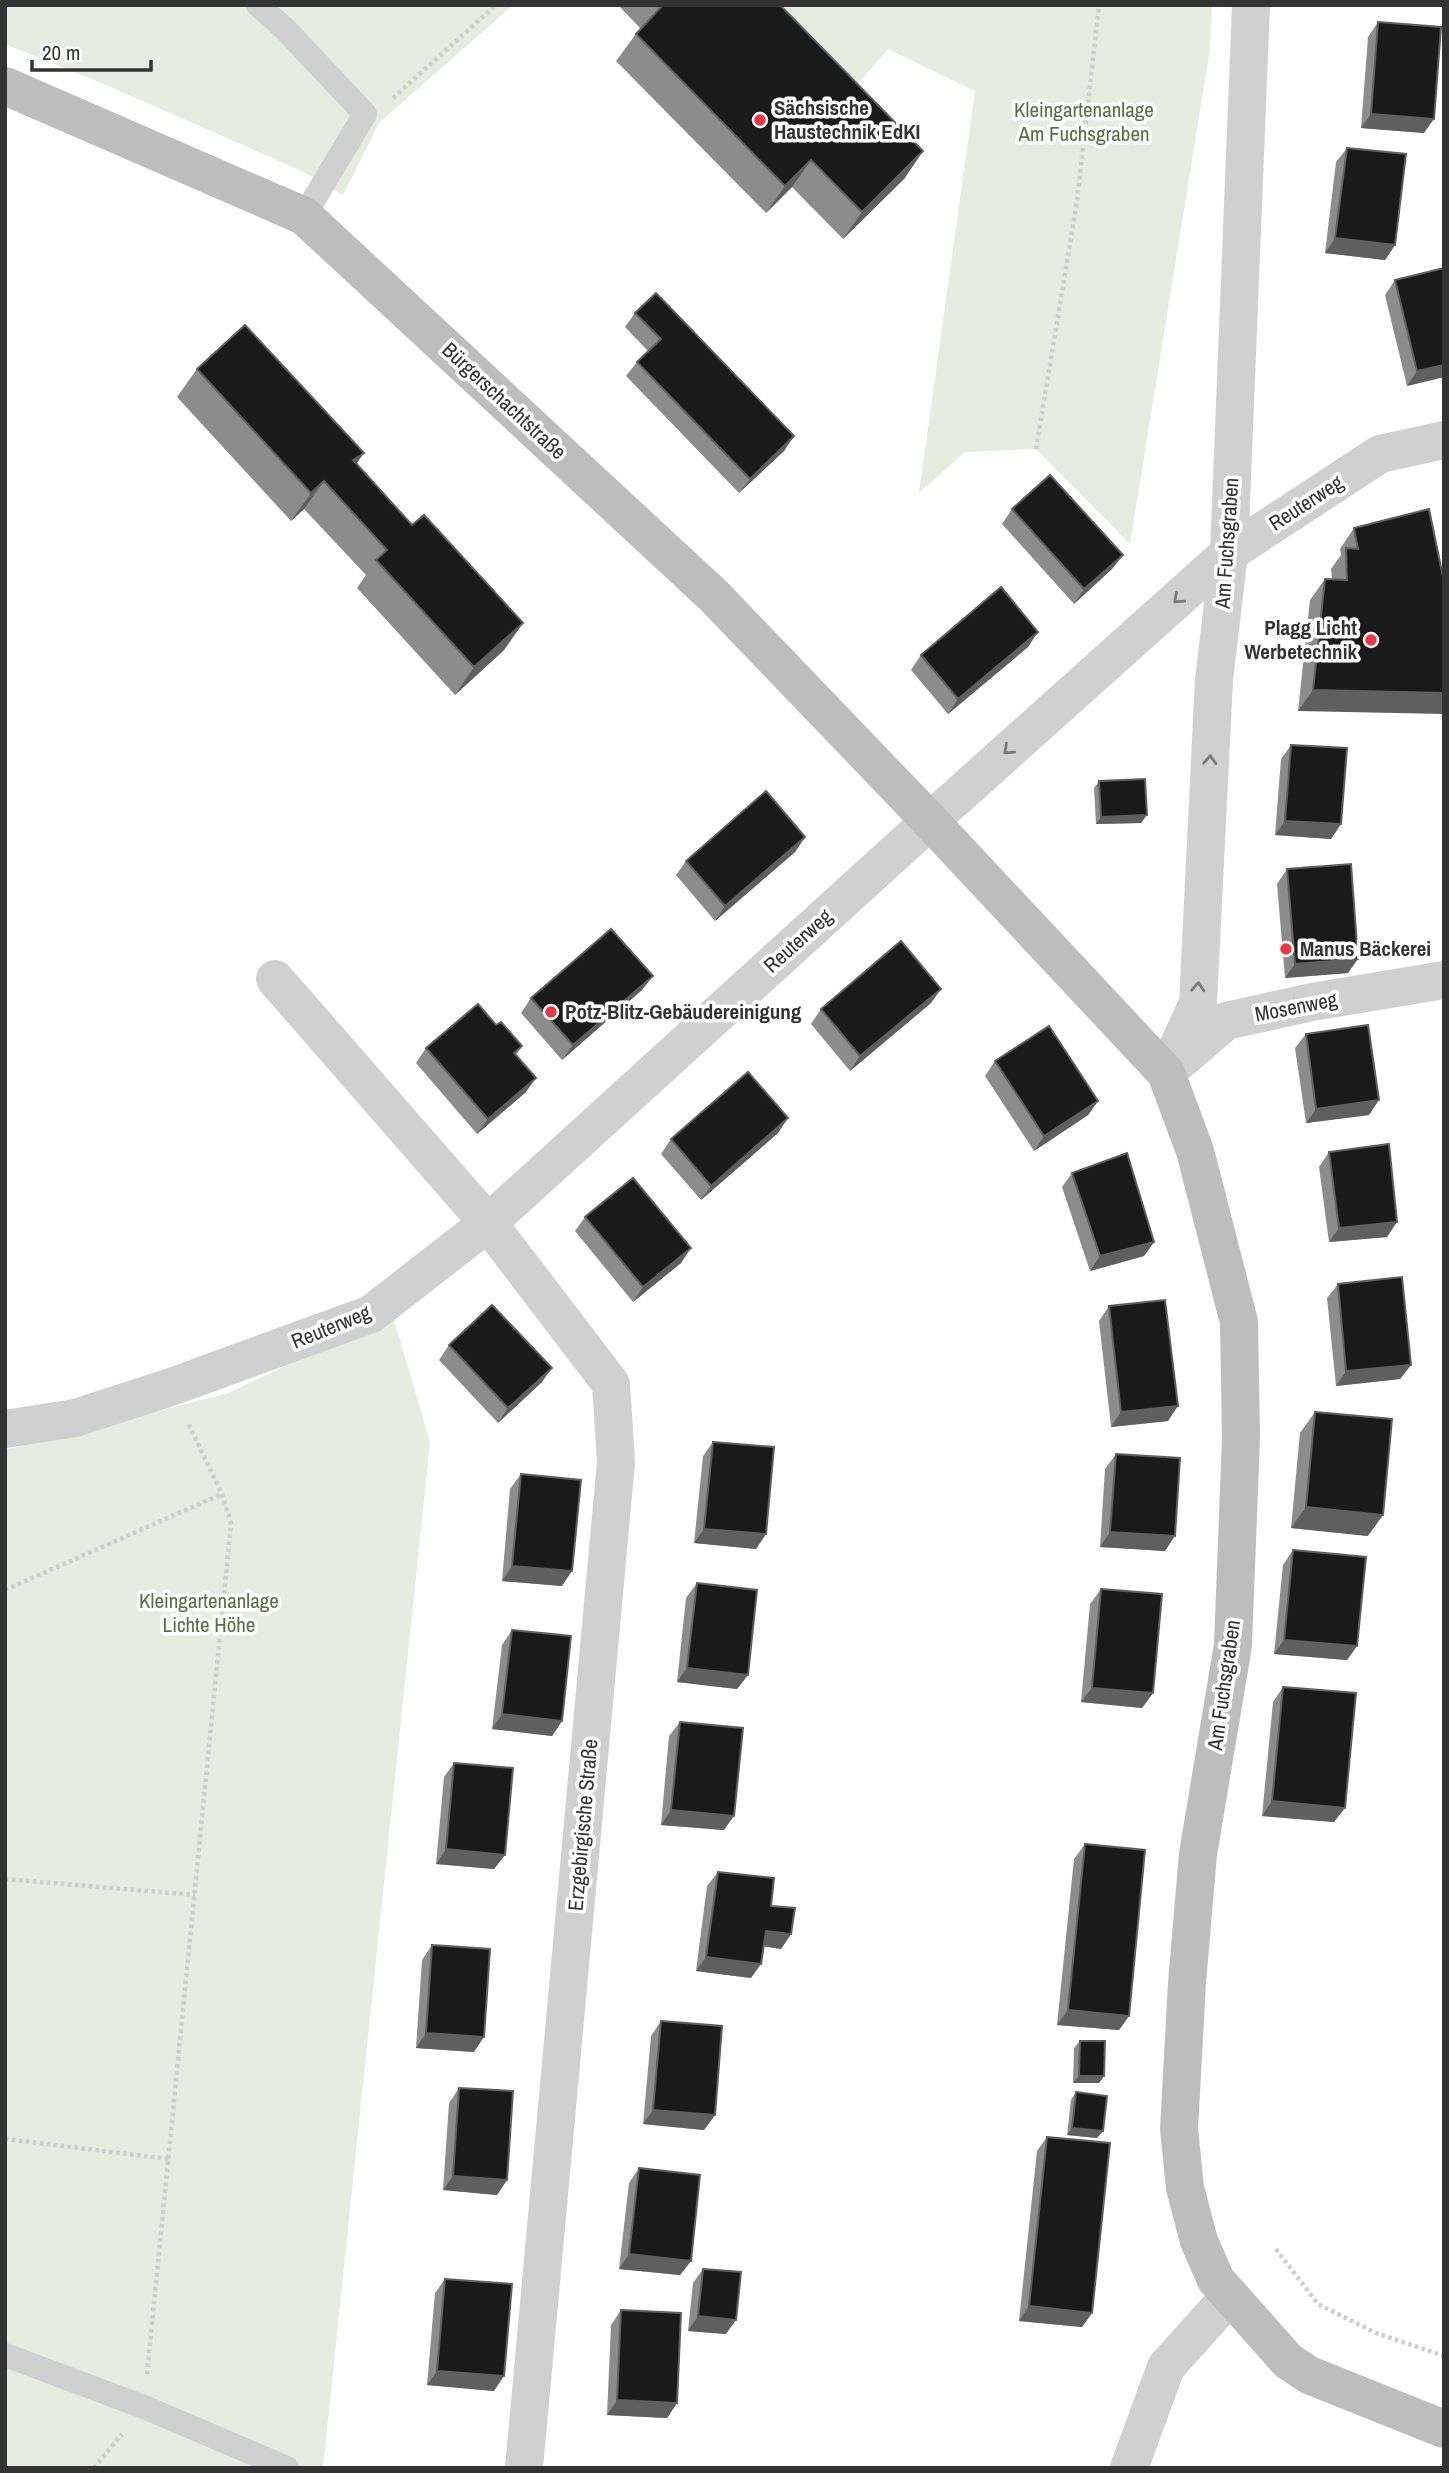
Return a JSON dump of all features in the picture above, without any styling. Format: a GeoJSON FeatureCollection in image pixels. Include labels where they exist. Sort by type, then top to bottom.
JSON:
{"type":"FeatureCollection","features":[{"type":"Feature","properties":{"kind":"main road","name":"Bürgerschachtstraße"},"geometry":{"type":"LineString","coordinates":[[5,86],[304,216],[714,596],[930,821]]}},
{"type":"Feature","properties":{"kind":"main road","name":"Am Fuchsgraben"},"geometry":{"type":"LineString","coordinates":[[930,821],[1166,1073],[1195,1152],[1239,1322],[1241,1438],[1233,1645],[1198,1854],[1187,1983],[1180,2129],[1185,2188],[1199,2241],[1216,2280],[1230,2296]]}},
{"type":"Feature","properties":{"kind":"main road"},"geometry":{"type":"LineString","coordinates":[[1230,2296],[1288,2361],[1309,2375],[1444,2429]]}},
{"type":"Feature","properties":{"kind":"street","name":"Am Fuchsgraben"},"geometry":{"type":"LineString","coordinates":[[1166,1073],[1198,1003],[1214,680],[1229,554],[1251,5]]}},
{"type":"Feature","properties":{"kind":"street","name":"Reuterweg"},"geometry":{"type":"LineString","coordinates":[[5,1429],[75,1418],[171,1387],[372,1314],[488,1223],[930,821],[1229,554],[1380,454],[1444,440]]}},
{"type":"Feature","properties":{"kind":"street","name":"Erzgebirgische Straße"},"geometry":{"type":"LineString","coordinates":[[275,979],[488,1223],[611,1384],[616,1462],[524,2468]]}},
{"type":"Feature","properties":{"kind":"street","name":"Mosenweg"},"geometry":{"type":"LineString","coordinates":[[1166,1073],[1226,1021],[1312,1002],[1444,980]]}},
{"type":"Feature","properties":{"kind":"street"},"geometry":{"type":"LineString","coordinates":[[1129,2468],[1166,2367],[1230,2296]]}},
{"type":"Feature","properties":{"kind":"lane"},"geometry":{"type":"LineString","coordinates":[[258,5],[285,29],[365,114],[304,216]]}},
{"type":"Feature","properties":{"kind":"lane"},"geometry":{"type":"LineString","coordinates":[[5,2355],[144,2407],[287,2468]]}},
{"type":"Feature","properties":{"kind":"path"},"geometry":{"type":"LineString","coordinates":[[365,114],[389,102],[496,5]]}},
{"type":"Feature","properties":{"kind":"path"},"geometry":{"type":"LineString","coordinates":[[1036,449],[1077,201],[1099,5]]}},
{"type":"Feature","properties":{"kind":"path"},"geometry":{"type":"LineString","coordinates":[[94,2468],[144,2407],[231,1524],[222,1494],[171,1387]]}},
{"type":"Feature","properties":{"kind":"path"},"geometry":{"type":"LineString","coordinates":[[5,1590],[222,1494]]}},
{"type":"Feature","properties":{"kind":"path"},"geometry":{"type":"LineString","coordinates":[[5,1879],[195,1895]]}},
{"type":"Feature","properties":{"kind":"path"},"geometry":{"type":"LineString","coordinates":[[5,2139],[169,2160]]}},
{"type":"Feature","properties":{"kind":"path"},"geometry":{"type":"LineString","coordinates":[[1276,2249],[1318,2304],[1376,2333],[1444,2356]]}},
{"type":"Feature","properties":{"kind":"green space"},"geometry":{"type":"Polygon","coordinates":[[[5,5],[513,5],[379,123],[343,195],[302,171],[5,44],[5,5]]]}},
{"type":"Feature","properties":{"kind":"green space","name":"Kleingartenanlage Am Fuchsgraben"},"geometry":{"type":"Polygon","coordinates":[[[753,5],[1212,5],[1210,49],[1130,544],[1036,449],[965,452],[919,493],[975,91],[888,49],[843,101],[753,5]]]}},
{"type":"Feature","properties":{"kind":"green space","name":"Kleingartenanlage Lichte Höhe"},"geometry":{"type":"Polygon","coordinates":[[[393,1316],[430,1442],[323,2468],[5,2468],[5,1450],[228,1393],[393,1316]]]}},
{"type":"Feature","properties":{"kind":"building","name":"Sächsische Haustechnik EdKI"},"geometry":{"type":"Polygon","coordinates":[[[663,5],[780,5],[923,151],[862,212],[811,160],[785,186],[636,34],[663,5]]]}},
{"type":"Feature","properties":{"kind":"building"},"geometry":{"type":"Polygon","coordinates":[[[1378,22],[1441,27],[1434,119],[1371,114],[1378,22]]]}},
{"type":"Feature","properties":{"kind":"building"},"geometry":{"type":"Polygon","coordinates":[[[1347,148],[1406,154],[1395,245],[1335,238],[1347,148]]]}},
{"type":"Feature","properties":{"kind":"building"},"geometry":{"type":"Polygon","coordinates":[[[1444,268],[1444,365],[1417,371],[1395,280],[1444,268]]]}},
{"type":"Feature","properties":{"kind":"building"},"geometry":{"type":"Polygon","coordinates":[[[656,293],[794,436],[750,479],[637,362],[661,339],[635,313],[656,293]]]}},
{"type":"Feature","properties":{"kind":"building"},"geometry":{"type":"Polygon","coordinates":[[[245,325],[364,453],[353,460],[412,525],[424,515],[523,623],[474,667],[376,560],[387,550],[324,481],[311,493],[197,369],[245,325]]]}},
{"type":"Feature","properties":{"kind":"building"},"geometry":{"type":"Polygon","coordinates":[[[1050,475],[1123,555],[1084,589],[1012,509],[1050,475]]]}},
{"type":"Feature","properties":{"kind":"building","name":"Plagg Licht Werbetechnik"},"geometry":{"type":"Polygon","coordinates":[[[1429,509],[1444,582],[1444,693],[1313,690],[1325,579],[1347,580],[1346,548],[1358,549],[1354,528],[1429,509]]]}},
{"type":"Feature","properties":{"kind":"building"},"geometry":{"type":"Polygon","coordinates":[[[1001,587],[1038,632],[958,699],[921,655],[1001,587]]]}},
{"type":"Feature","properties":{"kind":"building"},"geometry":{"type":"Polygon","coordinates":[[[1291,745],[1347,748],[1341,824],[1285,821],[1291,745]]]}},
{"type":"Feature","properties":{"kind":"building"},"geometry":{"type":"Polygon","coordinates":[[[1145,779],[1147,815],[1101,817],[1099,781],[1145,779]]]}},
{"type":"Feature","properties":{"kind":"building"},"geometry":{"type":"Polygon","coordinates":[[[766,791],[805,837],[725,906],[686,861],[766,791]]]}},
{"type":"Feature","properties":{"kind":"building"},"geometry":{"type":"Polygon","coordinates":[[[1351,864],[1358,959],[1295,964],[1287,869],[1351,864]]]}},
{"type":"Feature","properties":{"kind":"building"},"geometry":{"type":"Polygon","coordinates":[[[611,929],[653,976],[573,1045],[531,998],[611,929]]]}},
{"type":"Feature","properties":{"kind":"building"},"geometry":{"type":"Polygon","coordinates":[[[901,941],[941,989],[860,1056],[821,1009],[901,941]]]}},
{"type":"Feature","properties":{"kind":"building"},"geometry":{"type":"Polygon","coordinates":[[[478,1004],[496,1025],[501,1022],[522,1046],[514,1053],[536,1078],[488,1119],[426,1048],[478,1004]]]}},
{"type":"Feature","properties":{"kind":"building"},"geometry":{"type":"Polygon","coordinates":[[[1368,1025],[1379,1100],[1316,1109],[1306,1034],[1368,1025]]]}},
{"type":"Feature","properties":{"kind":"building"},"geometry":{"type":"Polygon","coordinates":[[[1049,1026],[1098,1101],[1044,1136],[995,1061],[1049,1026]]]}},
{"type":"Feature","properties":{"kind":"building"},"geometry":{"type":"Polygon","coordinates":[[[748,1072],[788,1118],[711,1186],[671,1139],[748,1072]]]}},
{"type":"Feature","properties":{"kind":"building"},"geometry":{"type":"Polygon","coordinates":[[[1389,1144],[1397,1222],[1339,1228],[1329,1152],[1389,1144]]]}},
{"type":"Feature","properties":{"kind":"building"},"geometry":{"type":"Polygon","coordinates":[[[1127,1153],[1154,1242],[1100,1256],[1072,1173],[1127,1153]]]}},
{"type":"Feature","properties":{"kind":"building"},"geometry":{"type":"Polygon","coordinates":[[[633,1178],[691,1248],[643,1287],[585,1217],[633,1178]]]}},
{"type":"Feature","properties":{"kind":"building"},"geometry":{"type":"Polygon","coordinates":[[[1402,1277],[1411,1365],[1346,1371],[1338,1284],[1402,1277]]]}},
{"type":"Feature","properties":{"kind":"building"},"geometry":{"type":"Polygon","coordinates":[[[1165,1300],[1178,1406],[1121,1412],[1109,1306],[1165,1300]]]}},
{"type":"Feature","properties":{"kind":"building"},"geometry":{"type":"Polygon","coordinates":[[[492,1305],[552,1368],[508,1408],[449,1345],[492,1305]]]}},
{"type":"Feature","properties":{"kind":"building"},"geometry":{"type":"Polygon","coordinates":[[[1315,1412],[1392,1419],[1383,1515],[1306,1507],[1315,1412]]]}},
{"type":"Feature","properties":{"kind":"building"},"geometry":{"type":"Polygon","coordinates":[[[713,1442],[774,1447],[766,1534],[704,1529],[713,1442]]]}},
{"type":"Feature","properties":{"kind":"building"},"geometry":{"type":"Polygon","coordinates":[[[1116,1454],[1180,1458],[1175,1536],[1110,1532],[1116,1454]]]}},
{"type":"Feature","properties":{"kind":"building"},"geometry":{"type":"Polygon","coordinates":[[[521,1474],[581,1480],[572,1571],[512,1566],[521,1474]]]}},
{"type":"Feature","properties":{"kind":"building"},"geometry":{"type":"Polygon","coordinates":[[[1293,1550],[1366,1557],[1357,1646],[1284,1640],[1293,1550]]]}},
{"type":"Feature","properties":{"kind":"building"},"geometry":{"type":"Polygon","coordinates":[[[697,1583],[757,1590],[748,1675],[687,1668],[697,1583]]]}},
{"type":"Feature","properties":{"kind":"building"},"geometry":{"type":"Polygon","coordinates":[[[1101,1589],[1162,1594],[1153,1693],[1092,1688],[1101,1589]]]}},
{"type":"Feature","properties":{"kind":"building"},"geometry":{"type":"Polygon","coordinates":[[[512,1630],[571,1636],[562,1721],[502,1714],[512,1630]]]}},
{"type":"Feature","properties":{"kind":"building"},"geometry":{"type":"Polygon","coordinates":[[[1283,1687],[1356,1693],[1345,1808],[1272,1801],[1283,1687]]]}},
{"type":"Feature","properties":{"kind":"building"},"geometry":{"type":"Polygon","coordinates":[[[680,1722],[743,1728],[734,1816],[671,1810],[680,1722]]]}},
{"type":"Feature","properties":{"kind":"building"},"geometry":{"type":"Polygon","coordinates":[[[454,1763],[513,1768],[505,1855],[446,1849],[454,1763]]]}},
{"type":"Feature","properties":{"kind":"building"},"geometry":{"type":"Polygon","coordinates":[[[1085,1844],[1145,1850],[1129,2016],[1068,2010],[1085,1844]]]}},
{"type":"Feature","properties":{"kind":"building"},"geometry":{"type":"Polygon","coordinates":[[[718,1872],[774,1878],[771,1906],[795,1908],[791,1934],[766,1931],[761,1964],[706,1957],[718,1872]]]}},
{"type":"Feature","properties":{"kind":"building"},"geometry":{"type":"Polygon","coordinates":[[[432,1945],[490,1949],[484,2037],[426,2033],[432,1945]]]}},
{"type":"Feature","properties":{"kind":"building"},"geometry":{"type":"Polygon","coordinates":[[[661,2021],[722,2026],[715,2115],[653,2110],[661,2021]]]}},
{"type":"Feature","properties":{"kind":"building"},"geometry":{"type":"Polygon","coordinates":[[[1080,2041],[1105,2041],[1104,2076],[1079,2076],[1080,2041]]]}},
{"type":"Feature","properties":{"kind":"building"},"geometry":{"type":"Polygon","coordinates":[[[459,2088],[513,2091],[507,2180],[453,2176],[459,2088]]]}},
{"type":"Feature","properties":{"kind":"building"},"geometry":{"type":"Polygon","coordinates":[[[1076,2092],[1107,2096],[1103,2131],[1072,2128],[1076,2092]]]}},
{"type":"Feature","properties":{"kind":"building"},"geometry":{"type":"Polygon","coordinates":[[[1047,2137],[1110,2143],[1092,2313],[1029,2306],[1047,2137]]]}},
{"type":"Feature","properties":{"kind":"building"},"geometry":{"type":"Polygon","coordinates":[[[639,2168],[700,2175],[691,2261],[629,2254],[639,2168]]]}},
{"type":"Feature","properties":{"kind":"building"},"geometry":{"type":"Polygon","coordinates":[[[703,2269],[741,2272],[736,2320],[698,2316],[703,2269]]]}},
{"type":"Feature","properties":{"kind":"building"},"geometry":{"type":"Polygon","coordinates":[[[445,2279],[512,2284],[504,2376],[437,2371],[445,2279]]]}},
{"type":"Feature","properties":{"kind":"building"},"geometry":{"type":"Polygon","coordinates":[[[621,2310],[681,2313],[677,2403],[617,2400],[621,2310]]]}},
{"type":"Feature","properties":{"kind":"place","name":"Sächsische Haustechnik EdKI"},"geometry":{"type":"Point","coordinates":[760,120]}},
{"type":"Feature","properties":{"kind":"place","name":"Plagg Licht Werbetechnik"},"geometry":{"type":"Point","coordinates":[1371,640]}},
{"type":"Feature","properties":{"kind":"place","name":"Manus Bäckerei"},"geometry":{"type":"Point","coordinates":[1286,949]}},
{"type":"Feature","properties":{"kind":"place","name":"Potz-Blitz-Gebäudereinigung"},"geometry":{"type":"Point","coordinates":[551,1012]}}]}
